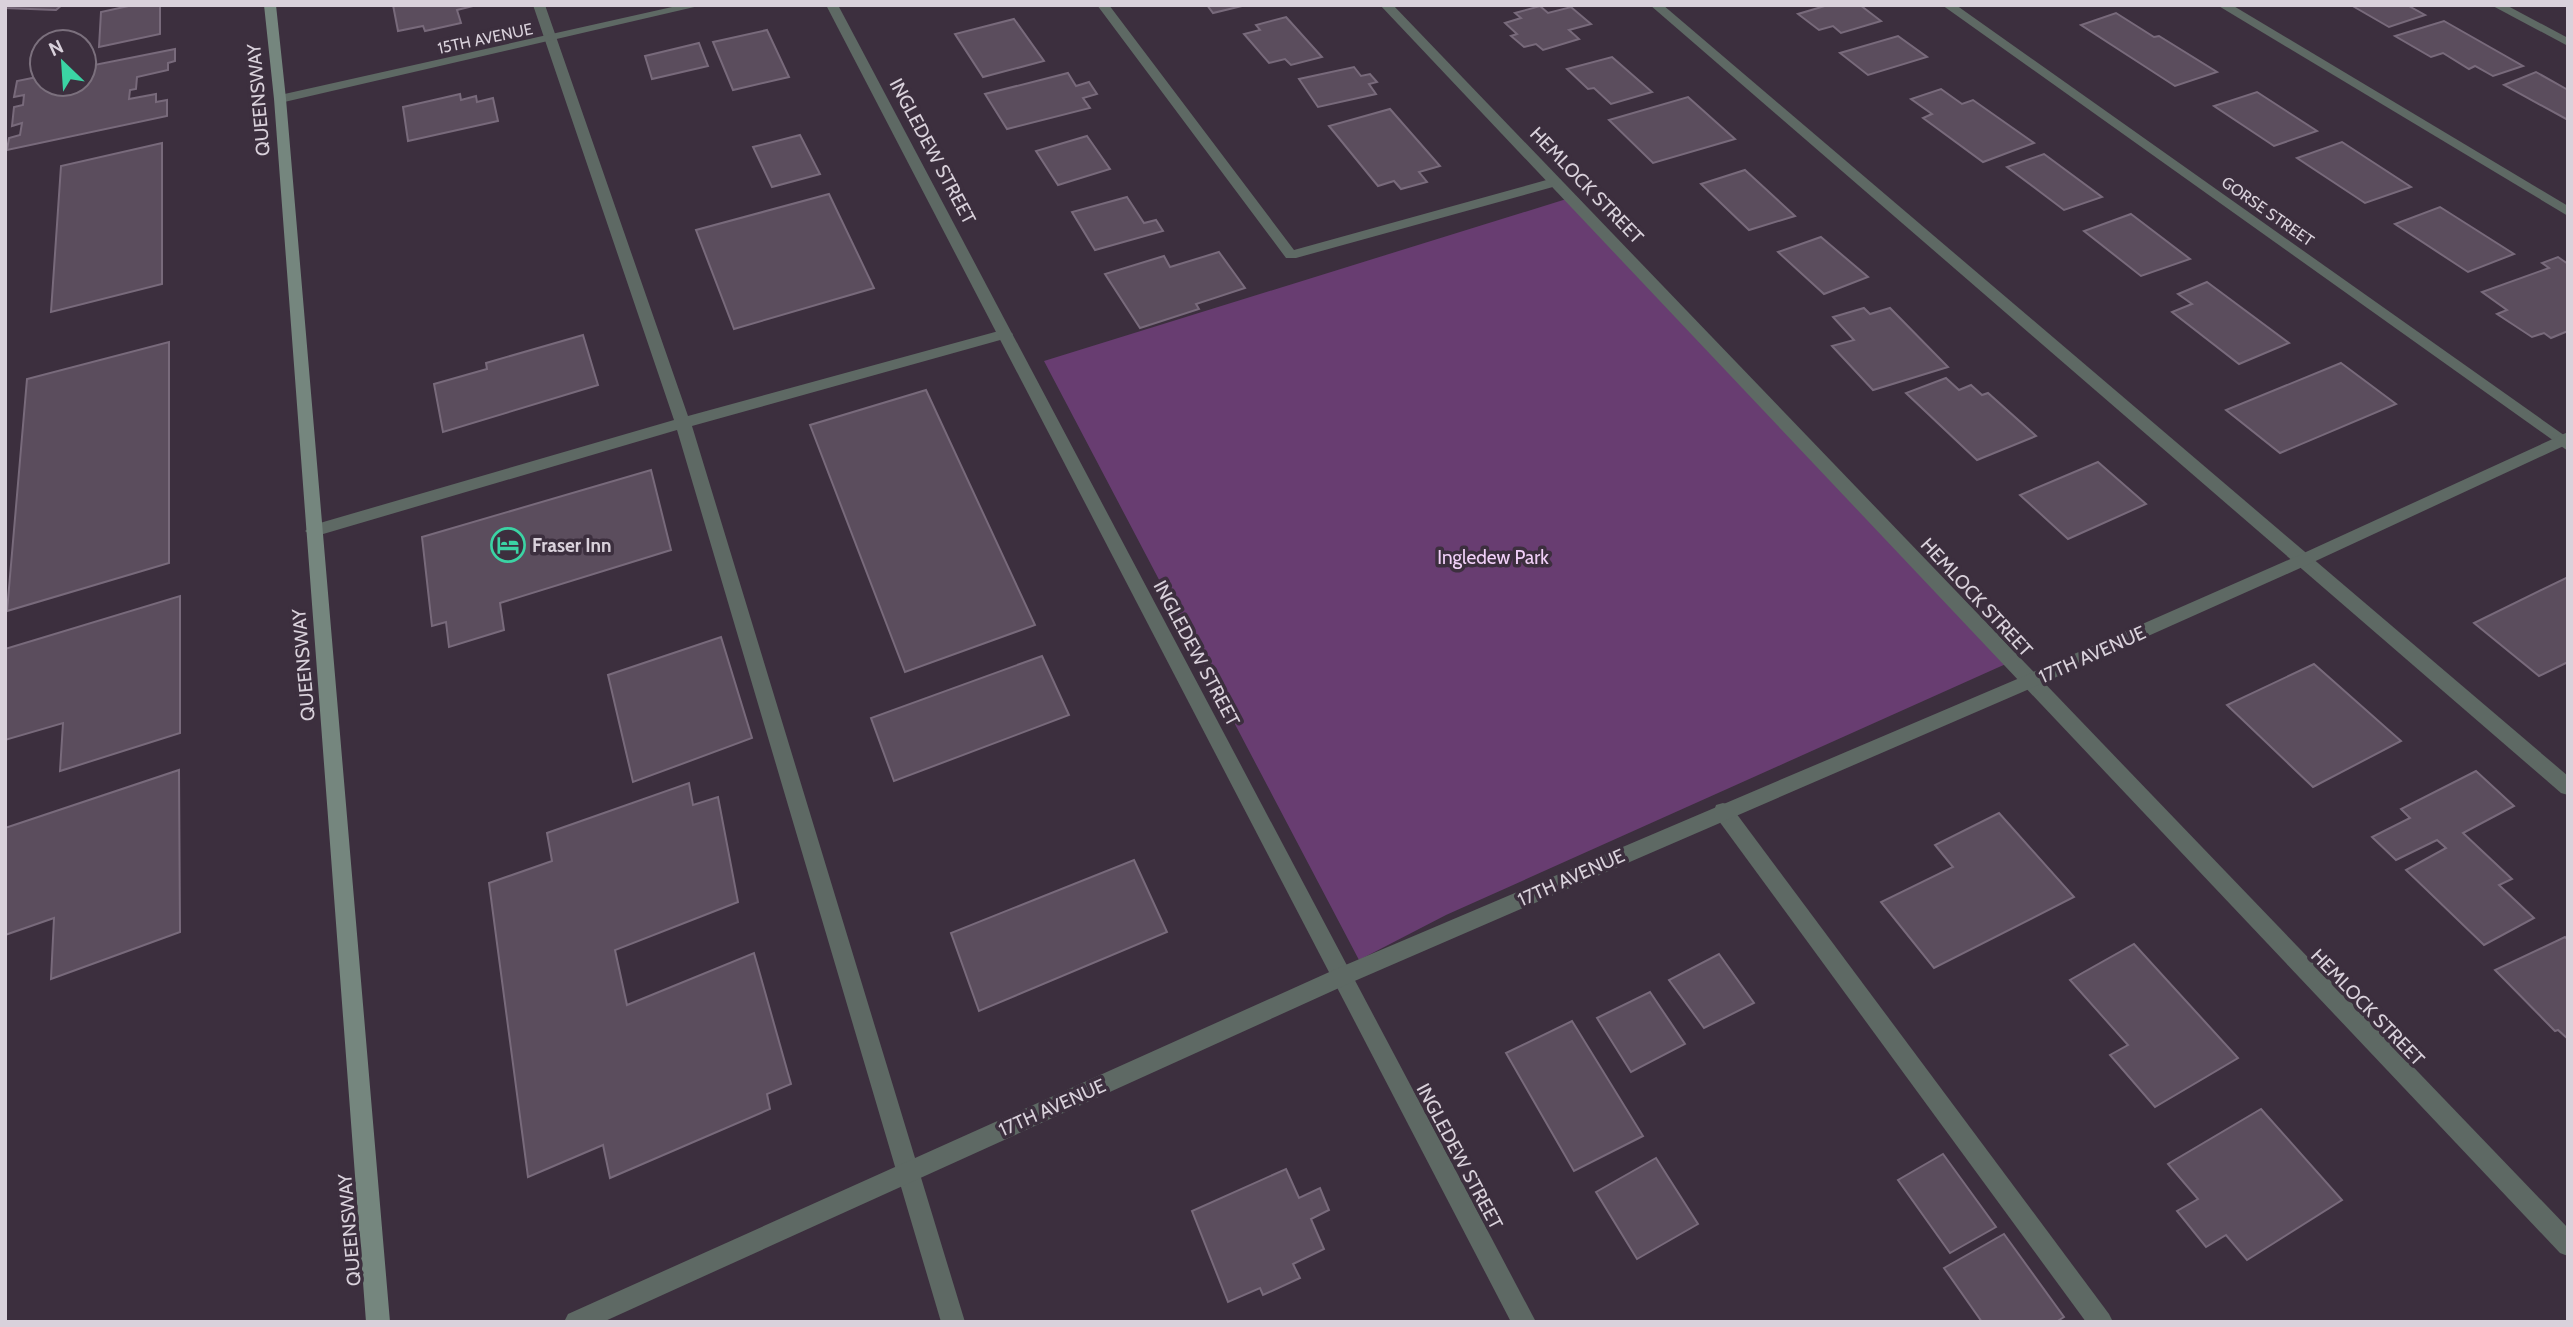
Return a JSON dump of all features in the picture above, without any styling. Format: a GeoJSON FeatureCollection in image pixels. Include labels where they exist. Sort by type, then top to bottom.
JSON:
{"type":"FeatureCollection","features":[{"type":"Feature","properties":{"kind":"main road","name":"QUEENSWAY"},"geometry":{"type":"LineString","coordinates":[[270,5],[280,99],[378,1322]]}},
{"type":"Feature","properties":{"kind":"street"},"geometry":{"type":"LineString","coordinates":[[539,5],[683,423],[953,1322]]}},
{"type":"Feature","properties":{"kind":"street","name":"15TH AVENUE"},"geometry":{"type":"LineString","coordinates":[[280,99],[696,5]]}},
{"type":"Feature","properties":{"kind":"street","name":"INGLEDEW STREET"},"geometry":{"type":"LineString","coordinates":[[832,5],[1524,1322]]}},
{"type":"Feature","properties":{"kind":"street"},"geometry":{"type":"LineString","coordinates":[[1103,5],[1291,254],[1555,182]]}},
{"type":"Feature","properties":{"kind":"street","name":"HEMLOCK STREET"},"geometry":{"type":"LineString","coordinates":[[1386,5],[2028,682],[2568,1245]]}},
{"type":"Feature","properties":{"kind":"street"},"geometry":{"type":"LineString","coordinates":[[1656,5],[2301,561],[2568,787]]}},
{"type":"Feature","properties":{"kind":"street","name":"GORSE STREET"},"geometry":{"type":"LineString","coordinates":[[1948,5],[2565,441]]}},
{"type":"Feature","properties":{"kind":"street"},"geometry":{"type":"LineString","coordinates":[[2223,5],[2568,212]]}},
{"type":"Feature","properties":{"kind":"street"},"geometry":{"type":"LineString","coordinates":[[2497,5],[2568,43]]}},
{"type":"Feature","properties":{"kind":"street"},"geometry":{"type":"LineString","coordinates":[[313,531],[683,423],[1006,334]]}},
{"type":"Feature","properties":{"kind":"street","name":"17TH AVENUE"},"geometry":{"type":"LineString","coordinates":[[576,1322],[1343,976],[2028,682],[2565,441]]}},
{"type":"Feature","properties":{"kind":"street"},"geometry":{"type":"LineString","coordinates":[[1723,811],[2101,1322]]}},
{"type":"Feature","properties":{"kind":"green space","name":"Ingledew Park"},"geometry":{"type":"Polygon","coordinates":[[[1576,196],[2008,663],[1446,915],[1359,960],[1044,361],[1576,196]]]}},
{"type":"Feature","properties":{"kind":"building"},"geometry":{"type":"Polygon","coordinates":[[[5,5],[62,5],[56,10],[5,8],[5,5]]]}},
{"type":"Feature","properties":{"kind":"building"},"geometry":{"type":"Polygon","coordinates":[[[133,5],[160,5],[160,34],[99,47],[101,12],[133,5]]]}},
{"type":"Feature","properties":{"kind":"building"},"geometry":{"type":"Polygon","coordinates":[[[393,5],[477,5],[457,10],[461,23],[425,31],[423,26],[398,31],[393,5]]]}},
{"type":"Feature","properties":{"kind":"building"},"geometry":{"type":"Polygon","coordinates":[[[1207,5],[1246,5],[1213,13],[1207,5]]]}},
{"type":"Feature","properties":{"kind":"building"},"geometry":{"type":"Polygon","coordinates":[[[1828,5],[1860,5],[1881,21],[1841,33],[1833,26],[1819,30],[1798,14],[1828,5]]]}},
{"type":"Feature","properties":{"kind":"building"},"geometry":{"type":"Polygon","coordinates":[[[2351,5],[2407,5],[2425,15],[2389,27],[2351,5]]]}},
{"type":"Feature","properties":{"kind":"building"},"geometry":{"type":"Polygon","coordinates":[[[1540,6],[1548,13],[1571,7],[1591,24],[1569,30],[1579,39],[1543,50],[1536,44],[1524,47],[1511,36],[1517,34],[1505,23],[1521,18],[1515,13],[1540,6]]]}},
{"type":"Feature","properties":{"kind":"building"},"geometry":{"type":"Polygon","coordinates":[[[2116,13],[2217,72],[2175,86],[2081,25],[2116,13]]]}},
{"type":"Feature","properties":{"kind":"building"},"geometry":{"type":"Polygon","coordinates":[[[1286,17],[1322,57],[1291,65],[1285,59],[1269,63],[1244,34],[1260,30],[1256,25],[1286,17]]]}},
{"type":"Feature","properties":{"kind":"building"},"geometry":{"type":"Polygon","coordinates":[[[1014,19],[1044,61],[983,77],[955,34],[1014,19]]]}},
{"type":"Feature","properties":{"kind":"building"},"geometry":{"type":"Polygon","coordinates":[[[2444,21],[2523,66],[2493,76],[2475,66],[2469,69],[2443,53],[2431,57],[2395,36],[2444,21]]]}},
{"type":"Feature","properties":{"kind":"building"},"geometry":{"type":"Polygon","coordinates":[[[767,30],[789,77],[733,90],[713,42],[767,30]]]}},
{"type":"Feature","properties":{"kind":"building"},"geometry":{"type":"Polygon","coordinates":[[[1898,36],[1927,57],[1868,75],[1840,53],[1898,36]]]}},
{"type":"Feature","properties":{"kind":"building"},"geometry":{"type":"Polygon","coordinates":[[[699,43],[708,66],[652,79],[645,56],[699,43]]]}},
{"type":"Feature","properties":{"kind":"building"},"geometry":{"type":"Polygon","coordinates":[[[175,49],[175,61],[168,63],[168,70],[137,77],[136,89],[130,90],[129,99],[156,94],[156,102],[167,100],[167,116],[7,150],[9,138],[20,135],[22,123],[12,126],[14,107],[23,105],[24,95],[14,97],[17,81],[28,79],[28,98],[98,98],[98,64],[175,49]]]}},
{"type":"Feature","properties":{"kind":"building"},"geometry":{"type":"Polygon","coordinates":[[[1612,57],[1652,92],[1611,104],[1594,88],[1588,89],[1567,69],[1612,57]]]}},
{"type":"Feature","properties":{"kind":"building"},"geometry":{"type":"Polygon","coordinates":[[[1354,67],[1361,76],[1370,74],[1377,82],[1369,84],[1376,94],[1318,107],[1299,79],[1354,67]]]}},
{"type":"Feature","properties":{"kind":"building"},"geometry":{"type":"Polygon","coordinates":[[[2536,72],[2568,90],[2568,120],[2504,85],[2536,72]]]}},
{"type":"Feature","properties":{"kind":"building"},"geometry":{"type":"Polygon","coordinates":[[[1068,73],[1076,86],[1089,82],[1097,94],[1083,98],[1090,108],[1007,129],[985,94],[1068,73]]]}},
{"type":"Feature","properties":{"kind":"building"},"geometry":{"type":"Polygon","coordinates":[[[1941,89],[1962,104],[1973,100],[2034,143],[1983,162],[1923,118],[1932,114],[1911,99],[1941,89]]]}},
{"type":"Feature","properties":{"kind":"building"},"geometry":{"type":"Polygon","coordinates":[[[2257,92],[2317,131],[2274,146],[2214,106],[2257,92]]]}},
{"type":"Feature","properties":{"kind":"building"},"geometry":{"type":"Polygon","coordinates":[[[460,94],[461,100],[476,96],[477,102],[493,98],[498,121],[408,141],[403,107],[460,94]]]}},
{"type":"Feature","properties":{"kind":"building"},"geometry":{"type":"Polygon","coordinates":[[[1688,97],[1735,139],[1653,163],[1609,120],[1688,97]]]}},
{"type":"Feature","properties":{"kind":"building"},"geometry":{"type":"Polygon","coordinates":[[[1390,109],[1440,166],[1419,172],[1427,182],[1401,189],[1394,181],[1378,186],[1329,126],[1390,109]]]}},
{"type":"Feature","properties":{"kind":"building"},"geometry":{"type":"Polygon","coordinates":[[[800,135],[820,174],[772,187],[753,147],[800,135]]]}},
{"type":"Feature","properties":{"kind":"building"},"geometry":{"type":"Polygon","coordinates":[[[1087,136],[1110,169],[1058,185],[1036,151],[1087,136]]]}},
{"type":"Feature","properties":{"kind":"building"},"geometry":{"type":"Polygon","coordinates":[[[2342,142],[2411,187],[2365,203],[2297,158],[2342,142]]]}},
{"type":"Feature","properties":{"kind":"building"},"geometry":{"type":"Polygon","coordinates":[[[162,143],[162,284],[51,312],[61,166],[162,143]]]}},
{"type":"Feature","properties":{"kind":"building"},"geometry":{"type":"Polygon","coordinates":[[[2044,154],[2102,197],[2064,210],[2007,167],[2044,154]]]}},
{"type":"Feature","properties":{"kind":"building"},"geometry":{"type":"Polygon","coordinates":[[[1745,170],[1795,216],[1749,230],[1701,184],[1745,170]]]}},
{"type":"Feature","properties":{"kind":"building"},"geometry":{"type":"Polygon","coordinates":[[[829,194],[874,288],[734,329],[696,230],[829,194]]]}},
{"type":"Feature","properties":{"kind":"building"},"geometry":{"type":"Polygon","coordinates":[[[1127,197],[1144,223],[1156,220],[1163,231],[1095,250],[1072,212],[1127,197]]]}},
{"type":"Feature","properties":{"kind":"building"},"geometry":{"type":"Polygon","coordinates":[[[2440,207],[2514,254],[2468,272],[2395,224],[2440,207]]]}},
{"type":"Feature","properties":{"kind":"building"},"geometry":{"type":"Polygon","coordinates":[[[2131,214],[2190,259],[2141,276],[2084,231],[2131,214]]]}},
{"type":"Feature","properties":{"kind":"building"},"geometry":{"type":"Polygon","coordinates":[[[1821,237],[1868,277],[1824,294],[1778,252],[1821,237]]]}},
{"type":"Feature","properties":{"kind":"building"},"geometry":{"type":"Polygon","coordinates":[[[1219,252],[1245,288],[1196,304],[1199,309],[1140,328],[1105,274],[1164,256],[1170,267],[1219,252]]]}},
{"type":"Feature","properties":{"kind":"building"},"geometry":{"type":"Polygon","coordinates":[[[2558,257],[2568,264],[2568,331],[2551,338],[2544,333],[2532,337],[2497,314],[2507,310],[2482,292],[2549,268],[2542,263],[2558,257]]]}},
{"type":"Feature","properties":{"kind":"building"},"geometry":{"type":"Polygon","coordinates":[[[2207,282],[2289,343],[2239,364],[2172,312],[2192,304],[2178,294],[2207,282]]]}},
{"type":"Feature","properties":{"kind":"building"},"geometry":{"type":"Polygon","coordinates":[[[1864,308],[1870,314],[1890,308],[1948,367],[1873,390],[1832,346],[1854,340],[1833,317],[1864,308]]]}},
{"type":"Feature","properties":{"kind":"building"},"geometry":{"type":"Polygon","coordinates":[[[583,335],[598,385],[443,432],[434,384],[487,369],[486,363],[583,335]]]}},
{"type":"Feature","properties":{"kind":"building"},"geometry":{"type":"Polygon","coordinates":[[[169,342],[169,563],[7,611],[27,379],[169,342]]]}},
{"type":"Feature","properties":{"kind":"building"},"geometry":{"type":"Polygon","coordinates":[[[2341,363],[2396,404],[2280,453],[2226,410],[2341,363]]]}},
{"type":"Feature","properties":{"kind":"building"},"geometry":{"type":"Polygon","coordinates":[[[1946,378],[1959,390],[1971,385],[1982,395],[1988,393],[2036,436],[1977,460],[1906,393],[1946,378]]]}},
{"type":"Feature","properties":{"kind":"building"},"geometry":{"type":"Polygon","coordinates":[[[926,390],[1035,625],[905,672],[810,425],[926,390]]]}},
{"type":"Feature","properties":{"kind":"building"},"geometry":{"type":"Polygon","coordinates":[[[2098,462],[2146,504],[2068,539],[2020,495],[2098,462]]]}},
{"type":"Feature","properties":{"kind":"building"},"geometry":{"type":"Polygon","coordinates":[[[651,470],[671,550],[500,603],[504,630],[449,647],[446,622],[432,626],[422,537],[651,470]]]}},
{"type":"Feature","properties":{"kind":"building"},"geometry":{"type":"Polygon","coordinates":[[[2568,577],[2568,662],[2539,676],[2474,623],[2568,577]]]}},
{"type":"Feature","properties":{"kind":"building"},"geometry":{"type":"Polygon","coordinates":[[[180,596],[180,733],[60,771],[63,723],[5,740],[5,649],[180,596]]]}},
{"type":"Feature","properties":{"kind":"building"},"geometry":{"type":"Polygon","coordinates":[[[721,637],[752,738],[633,782],[608,675],[721,637]]]}},
{"type":"Feature","properties":{"kind":"building"},"geometry":{"type":"Polygon","coordinates":[[[1042,656],[1069,715],[894,781],[871,718],[1042,656]]]}},
{"type":"Feature","properties":{"kind":"building"},"geometry":{"type":"Polygon","coordinates":[[[2314,664],[2401,741],[2313,787],[2227,705],[2314,664]]]}},
{"type":"Feature","properties":{"kind":"building"},"geometry":{"type":"Polygon","coordinates":[[[179,770],[180,932],[51,979],[54,918],[5,935],[5,828],[179,770]]]}},
{"type":"Feature","properties":{"kind":"building"},"geometry":{"type":"Polygon","coordinates":[[[2476,771],[2514,806],[2463,833],[2512,879],[2499,885],[2534,918],[2484,945],[2406,870],[2446,848],[2437,840],[2396,860],[2372,837],[2410,818],[2401,809],[2476,771]]]}},
{"type":"Feature","properties":{"kind":"building"},"geometry":{"type":"Polygon","coordinates":[[[689,783],[693,805],[718,797],[738,902],[615,950],[627,1005],[754,953],[791,1084],[767,1094],[770,1109],[610,1178],[603,1145],[528,1177],[489,883],[552,861],[547,833],[689,783]]]}},
{"type":"Feature","properties":{"kind":"building"},"geometry":{"type":"Polygon","coordinates":[[[1999,813],[2074,897],[1934,968],[1881,902],[1953,867],[1935,845],[1999,813]]]}},
{"type":"Feature","properties":{"kind":"building"},"geometry":{"type":"Polygon","coordinates":[[[1134,860],[1167,932],[979,1011],[951,933],[1134,860]]]}},
{"type":"Feature","properties":{"kind":"building"},"geometry":{"type":"Polygon","coordinates":[[[2565,937],[2568,940],[2568,1039],[2558,1030],[2555,1031],[2495,970],[2565,937]]]}},
{"type":"Feature","properties":{"kind":"building"},"geometry":{"type":"Polygon","coordinates":[[[2134,944],[2238,1058],[2155,1107],[2110,1055],[2128,1045],[2070,980],[2134,944]]]}},
{"type":"Feature","properties":{"kind":"building"},"geometry":{"type":"Polygon","coordinates":[[[1719,954],[1754,1003],[1704,1028],[1669,980],[1719,954]]]}},
{"type":"Feature","properties":{"kind":"building"},"geometry":{"type":"Polygon","coordinates":[[[1650,992],[1685,1044],[1631,1072],[1597,1018],[1650,992]]]}},
{"type":"Feature","properties":{"kind":"building"},"geometry":{"type":"Polygon","coordinates":[[[1572,1021],[1643,1136],[1574,1171],[1506,1053],[1572,1021]]]}},
{"type":"Feature","properties":{"kind":"building"},"geometry":{"type":"Polygon","coordinates":[[[2261,1109],[2342,1200],[2247,1260],[2226,1235],[2206,1247],[2177,1211],[2198,1199],[2168,1164],[2261,1109]]]}},
{"type":"Feature","properties":{"kind":"building"},"geometry":{"type":"Polygon","coordinates":[[[1943,1154],[1996,1227],[1950,1253],[1898,1180],[1943,1154]]]}},
{"type":"Feature","properties":{"kind":"building"},"geometry":{"type":"Polygon","coordinates":[[[1656,1158],[1698,1224],[1637,1259],[1596,1192],[1656,1158]]]}},
{"type":"Feature","properties":{"kind":"building"},"geometry":{"type":"Polygon","coordinates":[[[1286,1169],[1299,1198],[1320,1188],[1329,1210],[1311,1219],[1324,1249],[1293,1264],[1300,1278],[1263,1295],[1260,1288],[1228,1302],[1192,1211],[1286,1169]]]}},
{"type":"Feature","properties":{"kind":"building"},"geometry":{"type":"Polygon","coordinates":[[[2004,1234],[2064,1317],[2056,1322],[1982,1322],[1944,1268],[2004,1234]]]}},
{"type":"Feature","properties":{"kind":"place","name":"Fraser Inn"},"geometry":{"type":"Point","coordinates":[508,545]}}]}
